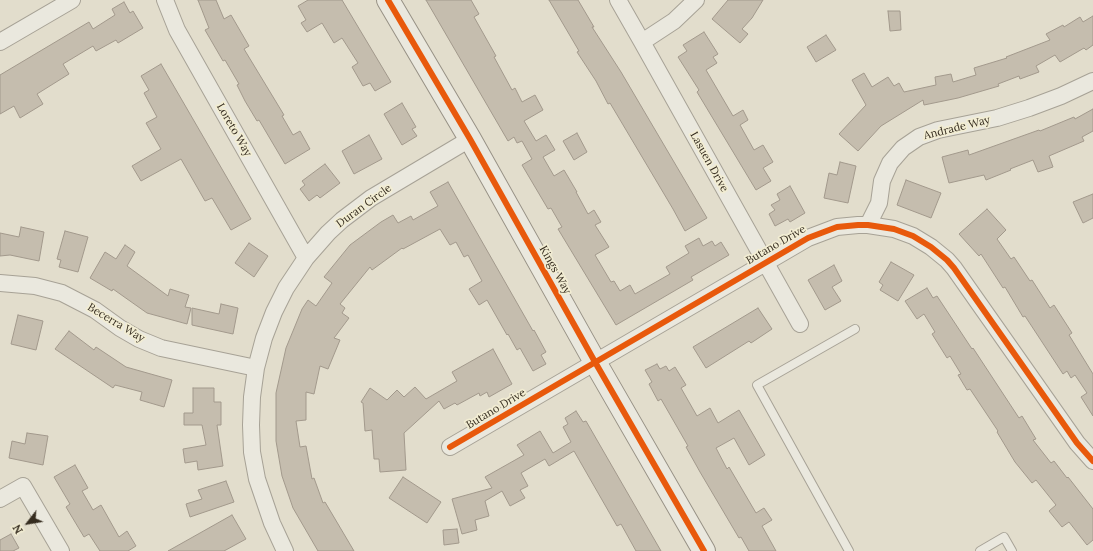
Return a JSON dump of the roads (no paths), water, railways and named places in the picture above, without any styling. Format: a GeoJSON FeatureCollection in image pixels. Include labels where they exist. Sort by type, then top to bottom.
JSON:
{"type":"FeatureCollection","features":[{"type":"Feature","properties":{"kind":"street"},"geometry":{"type":"LineString","coordinates":[[0,42],[72,0]]}},
{"type":"Feature","properties":{"kind":"street","name":"Loreto Way"},"geometry":{"type":"LineString","coordinates":[[165,0],[177,30],[306,258]]}},
{"type":"Feature","properties":{"kind":"street","name":"Kings Way"},"geometry":{"type":"LineString","coordinates":[[388,0],[470,139],[595,362],[704,551]]}},
{"type":"Feature","properties":{"kind":"street","name":"Lasuen Drive"},"geometry":{"type":"LineString","coordinates":[[618,0],[800,324]]}},
{"type":"Feature","properties":{"kind":"street"},"geometry":{"type":"LineString","coordinates":[[642,42],[674,21],[696,0]]}},
{"type":"Feature","properties":{"kind":"street","name":"Andrade Way"},"geometry":{"type":"LineString","coordinates":[[868,225],[879,203],[882,181],[890,163],[903,148],[919,137],[938,130],[997,118],[1029,108],[1093,81]]}},
{"type":"Feature","properties":{"kind":"street","name":"Duran Circle"},"geometry":{"type":"LineString","coordinates":[[285,551],[262,497],[252,452],[252,397],[256,368],[264,338],[274,312],[286,288],[306,258],[328,233],[342,220],[371,198],[470,139]]}},
{"type":"Feature","properties":{"kind":"street","name":"Butano Drive"},"geometry":{"type":"LineString","coordinates":[[450,447],[816,234],[837,227],[868,225],[894,229],[913,236],[931,246],[947,260],[1077,443],[1093,461]]}},
{"type":"Feature","properties":{"kind":"street","name":"Becerra Way"},"geometry":{"type":"LineString","coordinates":[[0,283],[35,286],[62,294],[95,310],[120,328],[139,339],[161,348],[256,368]]}},
{"type":"Feature","properties":{"kind":"street"},"geometry":{"type":"LineString","coordinates":[[0,499],[23,486],[61,551]]}},
{"type":"Feature","properties":{"kind":"lane"},"geometry":{"type":"LineString","coordinates":[[849,551],[757,385],[855,328]]}},
{"type":"Feature","properties":{"kind":"lane"},"geometry":{"type":"LineString","coordinates":[[980,551],[1004,537],[1012,551]]}}]}
